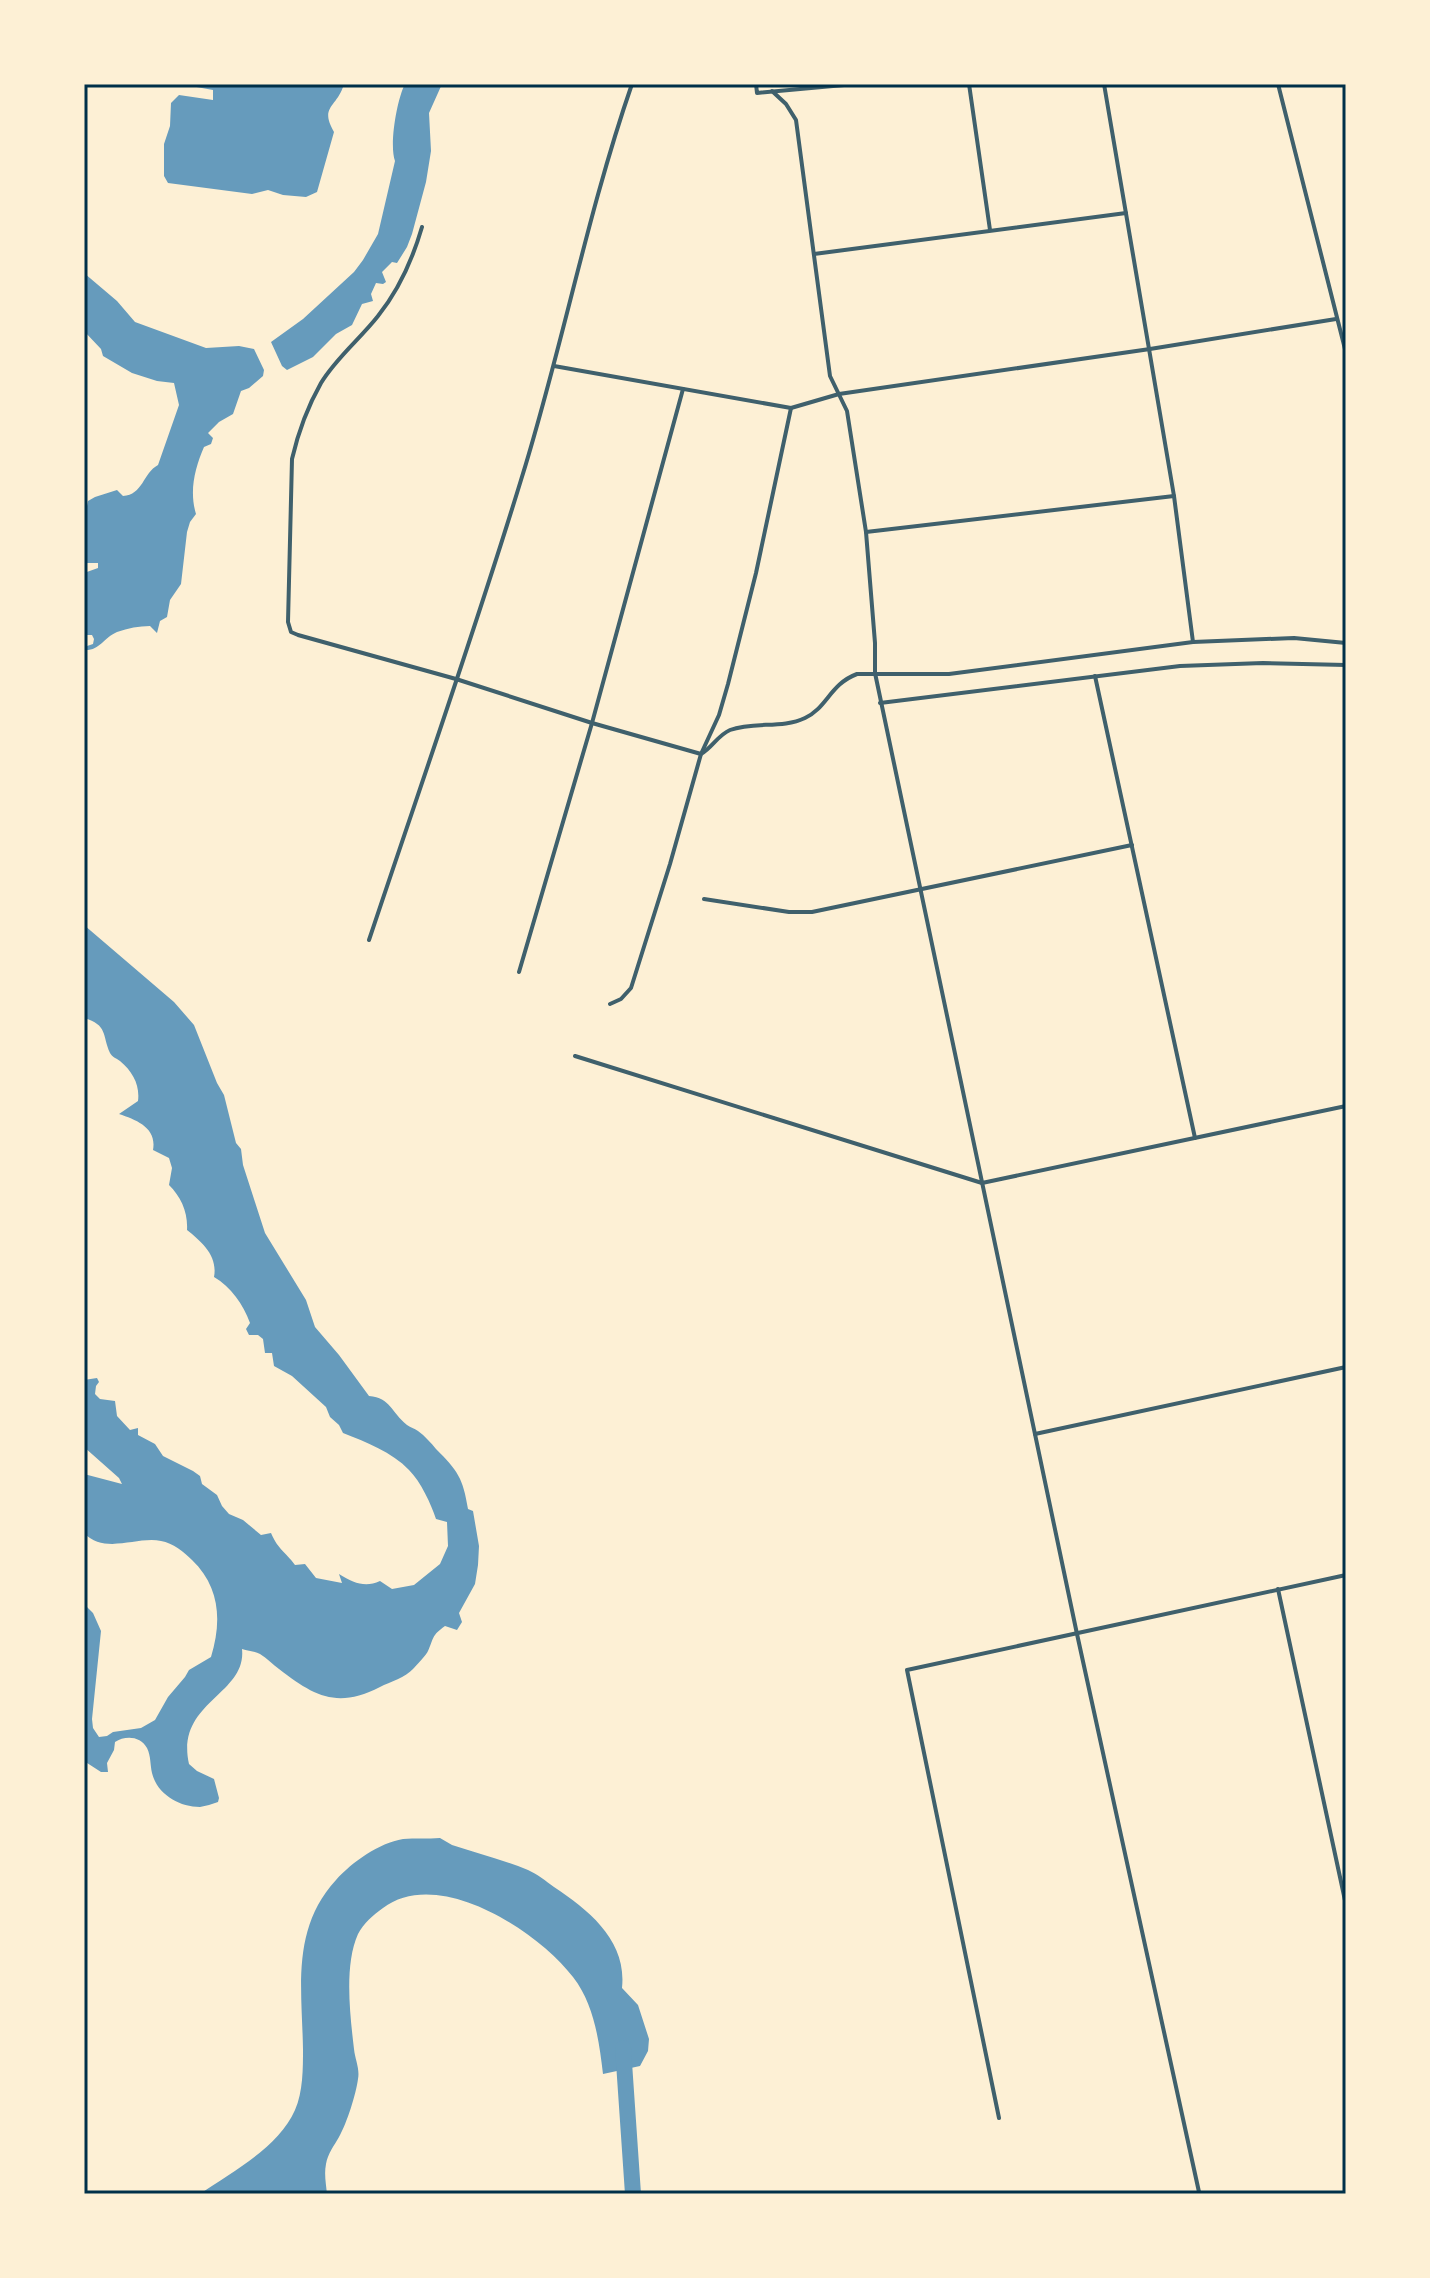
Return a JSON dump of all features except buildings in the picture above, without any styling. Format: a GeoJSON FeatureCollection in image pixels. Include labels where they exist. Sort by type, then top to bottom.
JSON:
{"type":"FeatureCollection","features":[{"type":"Feature","properties":{"kind":"street"},"geometry":{"type":"LineString","coordinates":[[369,940],[521,480],[632,84]]}},
{"type":"Feature","properties":{"kind":"street"},"geometry":{"type":"LineString","coordinates":[[756,84],[757,93],[855,84]]}},
{"type":"Feature","properties":{"kind":"street"},"geometry":{"type":"LineString","coordinates":[[969,84],[990,230]]}},
{"type":"Feature","properties":{"kind":"street"},"geometry":{"type":"LineString","coordinates":[[1104,84],[1174,496],[1193,642]]}},
{"type":"Feature","properties":{"kind":"street"},"geometry":{"type":"LineString","coordinates":[[1278,84],[1346,353]]}},
{"type":"Feature","properties":{"kind":"street"},"geometry":{"type":"LineString","coordinates":[[772,91],[786,104],[796,120],[830,376],[847,411],[866,532],[875,673],[880,703],[1077,1634],[1199,2192]]}},
{"type":"Feature","properties":{"kind":"street"},"geometry":{"type":"LineString","coordinates":[[814,254],[1126,213]]}},
{"type":"Feature","properties":{"kind":"street"},"geometry":{"type":"LineString","coordinates":[[422,227],[396,288],[378,317],[321,383],[296,438],[292,459],[288,622],[291,632],[701,754],[727,731],[791,723],[806,718],[819,708],[844,678],[857,674],[949,674],[1193,642],[1294,638],[1346,643]]}},
{"type":"Feature","properties":{"kind":"street"},"geometry":{"type":"LineString","coordinates":[[554,366],[791,408],[839,394],[1336,319]]}},
{"type":"Feature","properties":{"kind":"street"},"geometry":{"type":"LineString","coordinates":[[519,972],[592,723],[683,389]]}},
{"type":"Feature","properties":{"kind":"street"},"geometry":{"type":"LineString","coordinates":[[610,1004],[621,999],[631,988],[701,754],[719,715],[756,573],[791,408]]}},
{"type":"Feature","properties":{"kind":"street"},"geometry":{"type":"LineString","coordinates":[[866,532],[1174,496]]}},
{"type":"Feature","properties":{"kind":"street"},"geometry":{"type":"LineString","coordinates":[[880,703],[1180,666],[1263,663],[1346,665]]}},
{"type":"Feature","properties":{"kind":"street"},"geometry":{"type":"LineString","coordinates":[[1095,676],[1195,1138]]}},
{"type":"Feature","properties":{"kind":"street"},"geometry":{"type":"LineString","coordinates":[[704,899],[789,912],[812,912],[1132,845]]}},
{"type":"Feature","properties":{"kind":"street"},"geometry":{"type":"LineString","coordinates":[[575,1056],[982,1183],[1346,1106]]}},
{"type":"Feature","properties":{"kind":"street"},"geometry":{"type":"LineString","coordinates":[[1035,1434],[1346,1367]]}},
{"type":"Feature","properties":{"kind":"street"},"geometry":{"type":"LineString","coordinates":[[999,2118],[907,1670],[1346,1575]]}},
{"type":"Feature","properties":{"kind":"street"},"geometry":{"type":"LineString","coordinates":[[1278,1589],[1346,1905]]}},
{"type":"Feature","properties":{"kind":"water"},"geometry":{"type":"Polygon","coordinates":[[[180,84],[344,84],[329,112],[334,132],[317,192],[306,197],[268,190],[252,194],[168,183],[164,176],[164,144],[170,126],[171,103],[179,95],[213,100],[213,90],[180,84]]]}},
{"type":"Feature","properties":{"kind":"water"},"geometry":{"type":"Polygon","coordinates":[[[405,84],[442,84],[429,113],[431,151],[426,182],[407,247],[397,263],[392,262],[382,272],[386,282],[376,283],[371,294],[373,301],[362,304],[352,325],[336,334],[313,357],[287,370],[271,342],[303,319],[354,272],[378,234],[395,161],[395,122],[405,84]]]}},
{"type":"Feature","properties":{"kind":"water"},"geometry":{"type":"Polygon","coordinates":[[[84,273],[117,301],[135,322],[206,348],[239,346],[254,349],[264,370],[263,376],[241,391],[233,414],[208,433],[213,438],[211,444],[204,447],[196,471],[193,497],[196,514],[187,532],[181,584],[170,600],[167,617],[160,621],[157,633],[150,626],[129,628],[117,632],[94,648],[84,650],[84,647],[93,644],[94,639],[92,635],[84,635],[84,573],[98,568],[98,563],[84,563],[84,511],[88,501],[95,497],[117,490],[123,496],[130,495],[139,488],[158,465],[179,405],[174,383],[132,373],[103,356],[101,349],[84,331],[84,273]]]}},
{"type":"Feature","properties":{"kind":"water"},"geometry":{"type":"Polygon","coordinates":[[[84,925],[174,1002],[194,1025],[224,1095],[265,1233],[306,1300],[315,1327],[369,1396],[386,1403],[407,1425],[425,1437],[454,1469],[464,1490],[468,1509],[473,1511],[479,1546],[475,1584],[459,1613],[462,1622],[457,1630],[445,1626],[435,1635],[427,1653],[410,1672],[365,1694],[338,1698],[315,1692],[260,1654],[242,1649],[241,1665],[234,1678],[201,1712],[192,1726],[187,1743],[189,1764],[214,1779],[219,1798],[218,1802],[200,1807],[177,1802],[164,1793],[152,1773],[147,1748],[137,1739],[115,1742],[107,1763],[108,1772],[101,1772],[84,1761],[84,1604],[93,1613],[101,1631],[92,1719],[99,1737],[141,1728],[155,1720],[189,1670],[211,1657],[217,1618],[208,1581],[178,1548],[152,1540],[102,1543],[84,1533],[84,1474],[122,1484],[84,1447],[84,1380],[97,1378],[99,1382],[95,1394],[100,1399],[115,1401],[117,1416],[130,1430],[138,1428],[138,1435],[155,1444],[163,1456],[200,1476],[202,1484],[217,1495],[229,1514],[243,1520],[261,1535],[271,1533],[295,1565],[305,1564],[316,1578],[342,1583],[339,1574],[360,1584],[380,1581],[392,1589],[414,1585],[440,1564],[448,1546],[447,1522],[436,1519],[425,1493],[409,1470],[387,1453],[343,1433],[326,1407],[292,1376],[274,1366],[272,1353],[265,1353],[263,1339],[258,1335],[249,1335],[246,1329],[250,1323],[240,1303],[214,1277],[211,1256],[187,1230],[183,1205],[169,1185],[172,1168],[169,1158],[153,1150],[152,1136],[144,1126],[119,1114],[138,1101],[138,1090],[129,1070],[110,1053],[101,1027],[84,1018],[84,925]]]}},
{"type":"Feature","properties":{"kind":"water"},"geometry":{"type":"Polygon","coordinates":[[[440,1838],[452,1845],[528,1870],[593,1917],[619,1956],[622,1988],[638,2005],[649,2039],[648,2051],[640,2066],[603,2074],[597,2035],[586,1999],[573,1977],[536,1941],[486,1910],[458,1899],[431,1895],[406,1897],[383,1908],[369,1920],[358,1934],[354,1946],[350,2006],[358,2075],[348,2116],[327,2160],[327,2194],[200,2194],[266,2147],[278,2136],[295,2110],[303,2072],[302,1960],[312,1919],[322,1899],[342,1873],[375,1849],[403,1839],[440,1838]]]}},
{"type":"Feature","properties":{"kind":"waterway"},"geometry":{"type":"LineString","coordinates":[[623,2048],[633,2194]]}}]}
